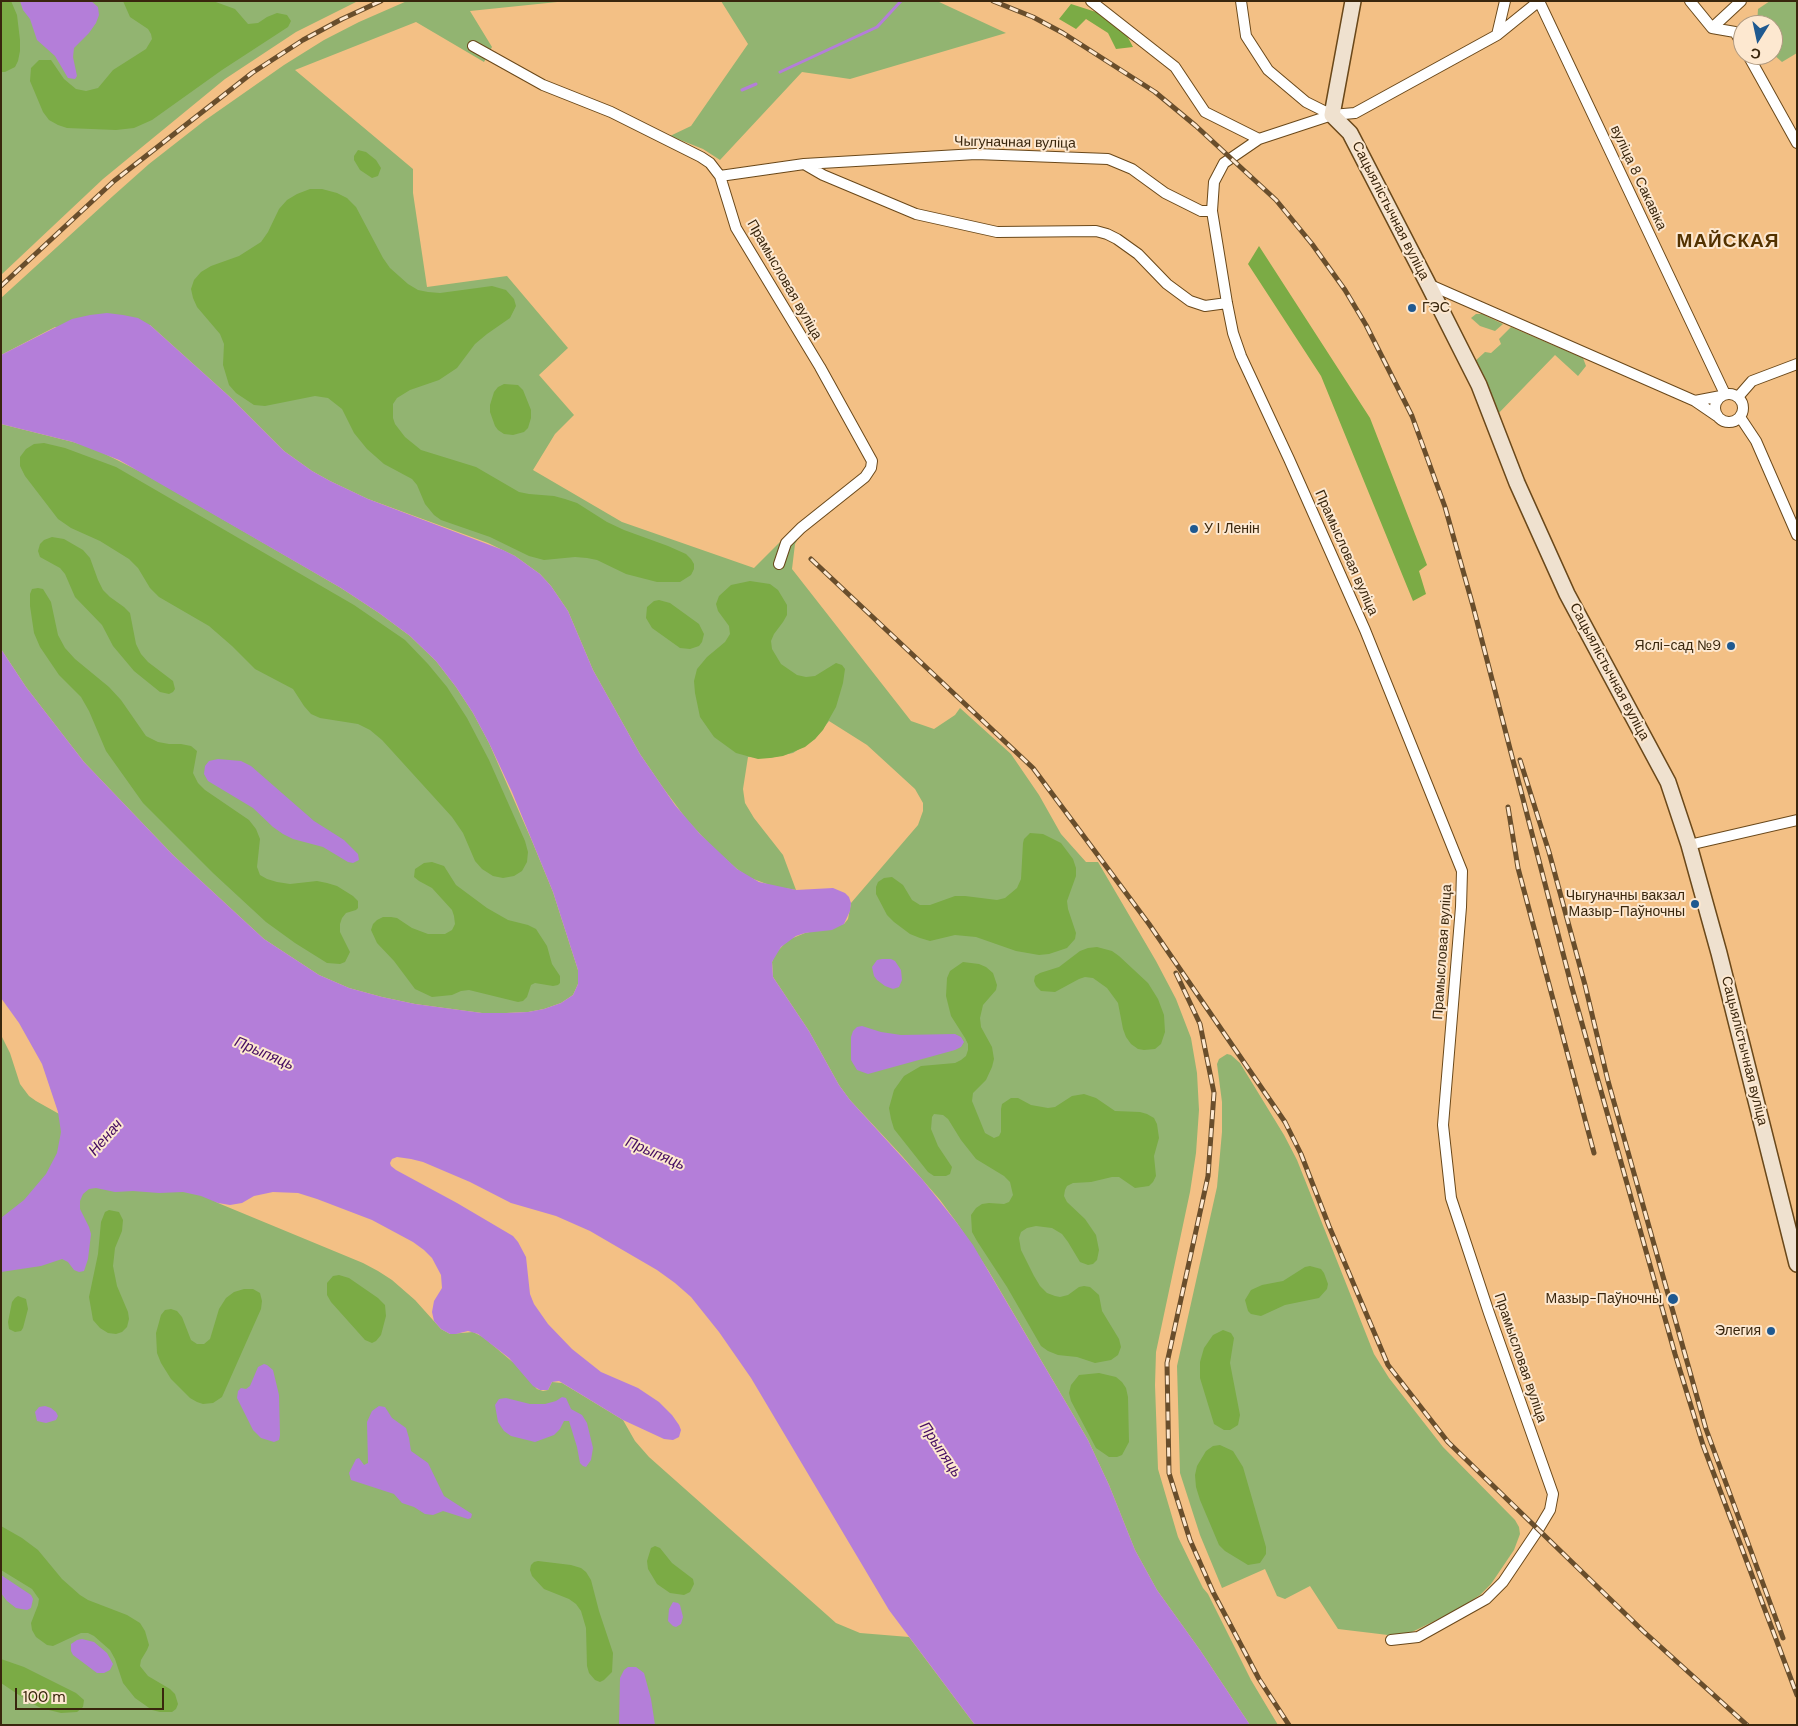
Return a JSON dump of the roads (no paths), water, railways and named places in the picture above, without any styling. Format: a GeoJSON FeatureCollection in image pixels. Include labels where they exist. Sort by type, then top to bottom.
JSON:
{"type":"FeatureCollection","features":[{"type":"Feature","properties":{"kind":"street"},"geometry":{"type":"LineString","coordinates":[[1091,1],[1175,67],[1205,112],[1259,139]]}},
{"type":"Feature","properties":{"kind":"street","name":"Сацыялістычная вуліца"},"geometry":{"type":"LineString","coordinates":[[1241,1],[1246,36],[1268,70],[1306,102],[1332,115],[1350,133],[1479,385],[1517,483],[1567,594],[1668,782],[1689,845],[1724,971],[1797,1264]]}},
{"type":"Feature","properties":{"kind":"street"},"geometry":{"type":"LineString","coordinates":[[1332,115],[1353,1]]}},
{"type":"Feature","properties":{"kind":"street"},"geometry":{"type":"LineString","coordinates":[[1497,35],[1504,1]]}},
{"type":"Feature","properties":{"kind":"street","name":"Прамысловая вуліца"},"geometry":{"type":"LineString","coordinates":[[1391,1640],[1418,1637],[1486,1599],[1503,1582],[1538,1530],[1550,1510],[1553,1494],[1489,1313],[1451,1198],[1443,1125],[1461,907],[1462,871],[1365,630],[1290,459],[1241,356],[1233,333],[1227,303],[1212,211],[1214,182],[1224,163],[1259,139],[1332,115],[1355,113],[1497,35],[1539,1]]}},
{"type":"Feature","properties":{"kind":"street","name":"вуліца 8 Сакавіка"},"geometry":{"type":"LineString","coordinates":[[1539,1],[1723,395]]}},
{"type":"Feature","properties":{"kind":"street"},"geometry":{"type":"LineString","coordinates":[[1690,1],[1712,28],[1733,32]]}},
{"type":"Feature","properties":{"kind":"street"},"geometry":{"type":"LineString","coordinates":[[1712,28],[1742,1]]}},
{"type":"Feature","properties":{"kind":"street","name":"Прамысловая вуліца"},"geometry":{"type":"LineString","coordinates":[[473,46],[544,85],[611,112],[701,157],[710,163],[720,176],[736,228],[820,367],[872,461],[871,468],[865,477],[801,528],[786,543],[779,564]]}},
{"type":"Feature","properties":{"kind":"street"},"geometry":{"type":"LineString","coordinates":[[1754,65],[1797,144]]}},
{"type":"Feature","properties":{"kind":"street","name":"Чыгуначная вуліца"},"geometry":{"type":"LineString","coordinates":[[720,176],[804,164],[976,154],[1108,159],[1132,169],[1165,193],[1201,211],[1212,211]]}},
{"type":"Feature","properties":{"kind":"street"},"geometry":{"type":"LineString","coordinates":[[804,164],[823,176],[916,214],[998,232],[1096,231],[1107,234],[1118,239],[1138,254],[1167,284],[1190,301],[1205,306],[1227,303]]}},
{"type":"Feature","properties":{"kind":"street"},"geometry":{"type":"LineString","coordinates":[[1428,284],[1694,401],[1724,422],[1737,420],[1742,413],[1743,404],[1734,394],[1694,401]]}},
{"type":"Feature","properties":{"kind":"street"},"geometry":{"type":"LineString","coordinates":[[1738,397],[1752,381],[1797,364]]}},
{"type":"Feature","properties":{"kind":"street"},"geometry":{"type":"LineString","coordinates":[[1717,416],[1714,407],[1715,402],[1723,395]]}},
{"type":"Feature","properties":{"kind":"street"},"geometry":{"type":"LineString","coordinates":[[1740,417],[1756,441],[1797,535]]}},
{"type":"Feature","properties":{"kind":"street"},"geometry":{"type":"LineString","coordinates":[[1689,845],[1797,820]]}},
{"type":"Feature","properties":{"kind":"water"},"geometry":{"type":"Polygon","coordinates":[[[20,1],[91,1],[98,7],[99,15],[96,23],[74,48],[73,57],[77,76],[75,79],[68,78],[55,56],[37,40],[30,19],[23,10],[20,1]]]}},
{"type":"Feature","properties":{"kind":"water"},"geometry":{"type":"Polygon","coordinates":[[[107,313],[138,318],[150,325],[230,397],[284,451],[312,471],[368,499],[503,550],[540,574],[551,586],[568,611],[593,670],[640,754],[675,805],[700,834],[737,869],[759,882],[796,890],[833,888],[845,893],[849,897],[851,903],[850,911],[844,924],[832,930],[796,936],[781,947],[772,962],[773,977],[809,1031],[839,1085],[850,1100],[922,1179],[973,1245],[1088,1440],[1109,1485],[1135,1550],[1157,1590],[1250,1725],[975,1725],[889,1610],[751,1378],[719,1332],[691,1297],[657,1270],[590,1231],[556,1216],[511,1203],[470,1182],[423,1162],[397,1157],[392,1159],[390,1163],[396,1170],[513,1236],[526,1257],[530,1294],[534,1304],[548,1324],[572,1349],[601,1372],[638,1388],[659,1402],[679,1425],[681,1430],[679,1437],[673,1440],[664,1439],[623,1420],[559,1381],[552,1382],[548,1390],[540,1390],[533,1386],[509,1358],[478,1334],[468,1331],[450,1334],[441,1329],[434,1321],[432,1312],[434,1301],[442,1288],[441,1275],[432,1258],[424,1250],[372,1220],[298,1193],[273,1192],[254,1196],[242,1203],[230,1205],[183,1192],[115,1192],[96,1188],[89,1189],[83,1194],[80,1201],[80,1209],[91,1234],[88,1259],[84,1271],[74,1270],[68,1262],[62,1259],[41,1266],[1,1272],[1,1218],[24,1200],[46,1174],[57,1153],[61,1132],[58,1112],[42,1064],[19,1023],[1,998],[1,649],[26,687],[84,762],[173,855],[264,939],[319,975],[349,988],[382,997],[415,1004],[482,1013],[528,1012],[544,1009],[561,1003],[573,995],[578,984],[578,970],[553,892],[512,792],[473,713],[436,661],[410,636],[341,588],[119,460],[73,442],[1,424],[1,355],[72,319],[107,313]]]}},
{"type":"Feature","properties":{"kind":"water"},"geometry":{"type":"Polygon","coordinates":[[[218,759],[241,761],[251,766],[314,821],[344,840],[358,854],[359,860],[353,863],[348,862],[323,847],[293,839],[283,834],[253,808],[208,781],[204,774],[205,766],[209,761],[218,759]]]}},
{"type":"Feature","properties":{"kind":"water"},"geometry":{"type":"Polygon","coordinates":[[[877,960],[895,961],[901,970],[902,980],[899,987],[893,989],[885,986],[874,976],[872,967],[877,960]]]}},
{"type":"Feature","properties":{"kind":"water"},"geometry":{"type":"Polygon","coordinates":[[[862,1026],[881,1032],[901,1035],[955,1034],[961,1037],[964,1042],[961,1047],[955,1050],[868,1074],[857,1070],[851,1060],[851,1037],[857,1027],[862,1026]]]}},
{"type":"Feature","properties":{"kind":"water"},"geometry":{"type":"Polygon","coordinates":[[[264,1364],[273,1370],[279,1395],[280,1435],[279,1440],[274,1442],[261,1438],[253,1430],[237,1398],[238,1391],[241,1388],[246,1389],[250,1386],[258,1367],[264,1364]]]}},
{"type":"Feature","properties":{"kind":"water"},"geometry":{"type":"Polygon","coordinates":[[[562,1397],[566,1398],[571,1409],[582,1415],[587,1423],[593,1448],[591,1460],[586,1467],[580,1463],[569,1421],[564,1421],[554,1435],[535,1442],[511,1436],[504,1431],[498,1422],[495,1405],[499,1399],[506,1398],[530,1404],[545,1404],[562,1397]]]}},
{"type":"Feature","properties":{"kind":"water"},"geometry":{"type":"Polygon","coordinates":[[[45,1406],[56,1412],[58,1416],[56,1420],[46,1423],[37,1421],[35,1412],[39,1407],[45,1406]]]}},
{"type":"Feature","properties":{"kind":"water"},"geometry":{"type":"Polygon","coordinates":[[[379,1406],[385,1407],[392,1418],[406,1428],[411,1451],[428,1463],[444,1496],[472,1514],[471,1518],[468,1519],[443,1511],[433,1515],[425,1514],[414,1507],[402,1503],[394,1494],[351,1480],[349,1473],[356,1459],[359,1458],[364,1465],[368,1463],[367,1422],[372,1411],[379,1406]]]}},
{"type":"Feature","properties":{"kind":"water"},"geometry":{"type":"Polygon","coordinates":[[[1,1575],[31,1595],[33,1599],[31,1608],[27,1610],[16,1608],[7,1601],[1,1593],[1,1575]]]}},
{"type":"Feature","properties":{"kind":"water"},"geometry":{"type":"Polygon","coordinates":[[[673,1602],[680,1605],[683,1617],[681,1624],[676,1627],[668,1621],[669,1609],[673,1602]]]}},
{"type":"Feature","properties":{"kind":"water"},"geometry":{"type":"Polygon","coordinates":[[[82,1639],[94,1642],[107,1653],[113,1664],[110,1670],[104,1673],[97,1673],[73,1655],[71,1644],[82,1639]]]}},
{"type":"Feature","properties":{"kind":"water"},"geometry":{"type":"Polygon","coordinates":[[[628,1667],[636,1667],[644,1673],[655,1725],[619,1725],[620,1678],[628,1667]]]}},
{"type":"Feature","properties":{"kind":"waterway"},"geometry":{"type":"LineString","coordinates":[[780,72],[877,27],[901,1]]}},
{"type":"Feature","properties":{"kind":"waterway"},"geometry":{"type":"LineString","coordinates":[[742,90],[756,84]]}},
{"type":"Feature","properties":{"kind":"railway"},"geometry":{"type":"LineString","coordinates":[[1,286],[114,181],[252,73],[303,40],[381,1]]}},
{"type":"Feature","properties":{"kind":"railway"},"geometry":{"type":"LineString","coordinates":[[993,1],[1033,17],[1063,33],[1155,92],[1196,126],[1276,200],[1312,244],[1345,290],[1366,325],[1412,416],[1445,507],[1473,606],[1572,988],[1675,1354],[1703,1445],[1797,1695]]}},
{"type":"Feature","properties":{"kind":"railway"},"geometry":{"type":"LineString","coordinates":[[811,559],[1033,768],[1149,924],[1285,1122],[1301,1154],[1329,1226],[1388,1365],[1448,1442],[1643,1631],[1747,1725]]}},
{"type":"Feature","properties":{"kind":"railway"},"geometry":{"type":"LineString","coordinates":[[1520,760],[1549,852],[1585,985],[1608,1081],[1706,1429],[1783,1638]]}},
{"type":"Feature","properties":{"kind":"railway"},"geometry":{"type":"LineString","coordinates":[[1508,807],[1518,868],[1594,1153]]}},
{"type":"Feature","properties":{"kind":"railway"},"geometry":{"type":"LineString","coordinates":[[1176,973],[1200,1024],[1214,1093],[1208,1176],[1167,1363],[1169,1473],[1190,1540],[1213,1592],[1259,1679],[1289,1725]]}},
{"type":"Feature","properties":{"kind":"place","name":"ГЭС"},"geometry":{"type":"Point","coordinates":[1412,308]}},
{"type":"Feature","properties":{"kind":"place","name":"У І Ленін"},"geometry":{"type":"Point","coordinates":[1194,529]}},
{"type":"Feature","properties":{"kind":"place","name":"Яслі-сад №9"},"geometry":{"type":"Point","coordinates":[1731,646]}},
{"type":"Feature","properties":{"kind":"place","name":"Чыгуначны вакзал Мазыр-Паўночны"},"geometry":{"type":"Point","coordinates":[1695,904]}},
{"type":"Feature","properties":{"kind":"place","name":"Мазыр-Паўночны"},"geometry":{"type":"Point","coordinates":[1673,1299]}},
{"type":"Feature","properties":{"kind":"place","name":"Элегия"},"geometry":{"type":"Point","coordinates":[1771,1331]}},
{"type":"Feature","properties":{"kind":"district","name":"МАЙСКАЯ"},"geometry":{"type":"Point","coordinates":[1728,242]}},
{"type":"Feature","properties":{"kind":"water label","name":"Прыпяць"},"geometry":{"type":"Point","coordinates":[264,1054]}},
{"type":"Feature","properties":{"kind":"water label","name":"Ненач"},"geometry":{"type":"Point","coordinates":[106,1138]}},
{"type":"Feature","properties":{"kind":"water label","name":"Прыпяць"},"geometry":{"type":"Point","coordinates":[655,1154]}},
{"type":"Feature","properties":{"kind":"water label","name":"Прыпяць"},"geometry":{"type":"Point","coordinates":[940,1450]}}]}
